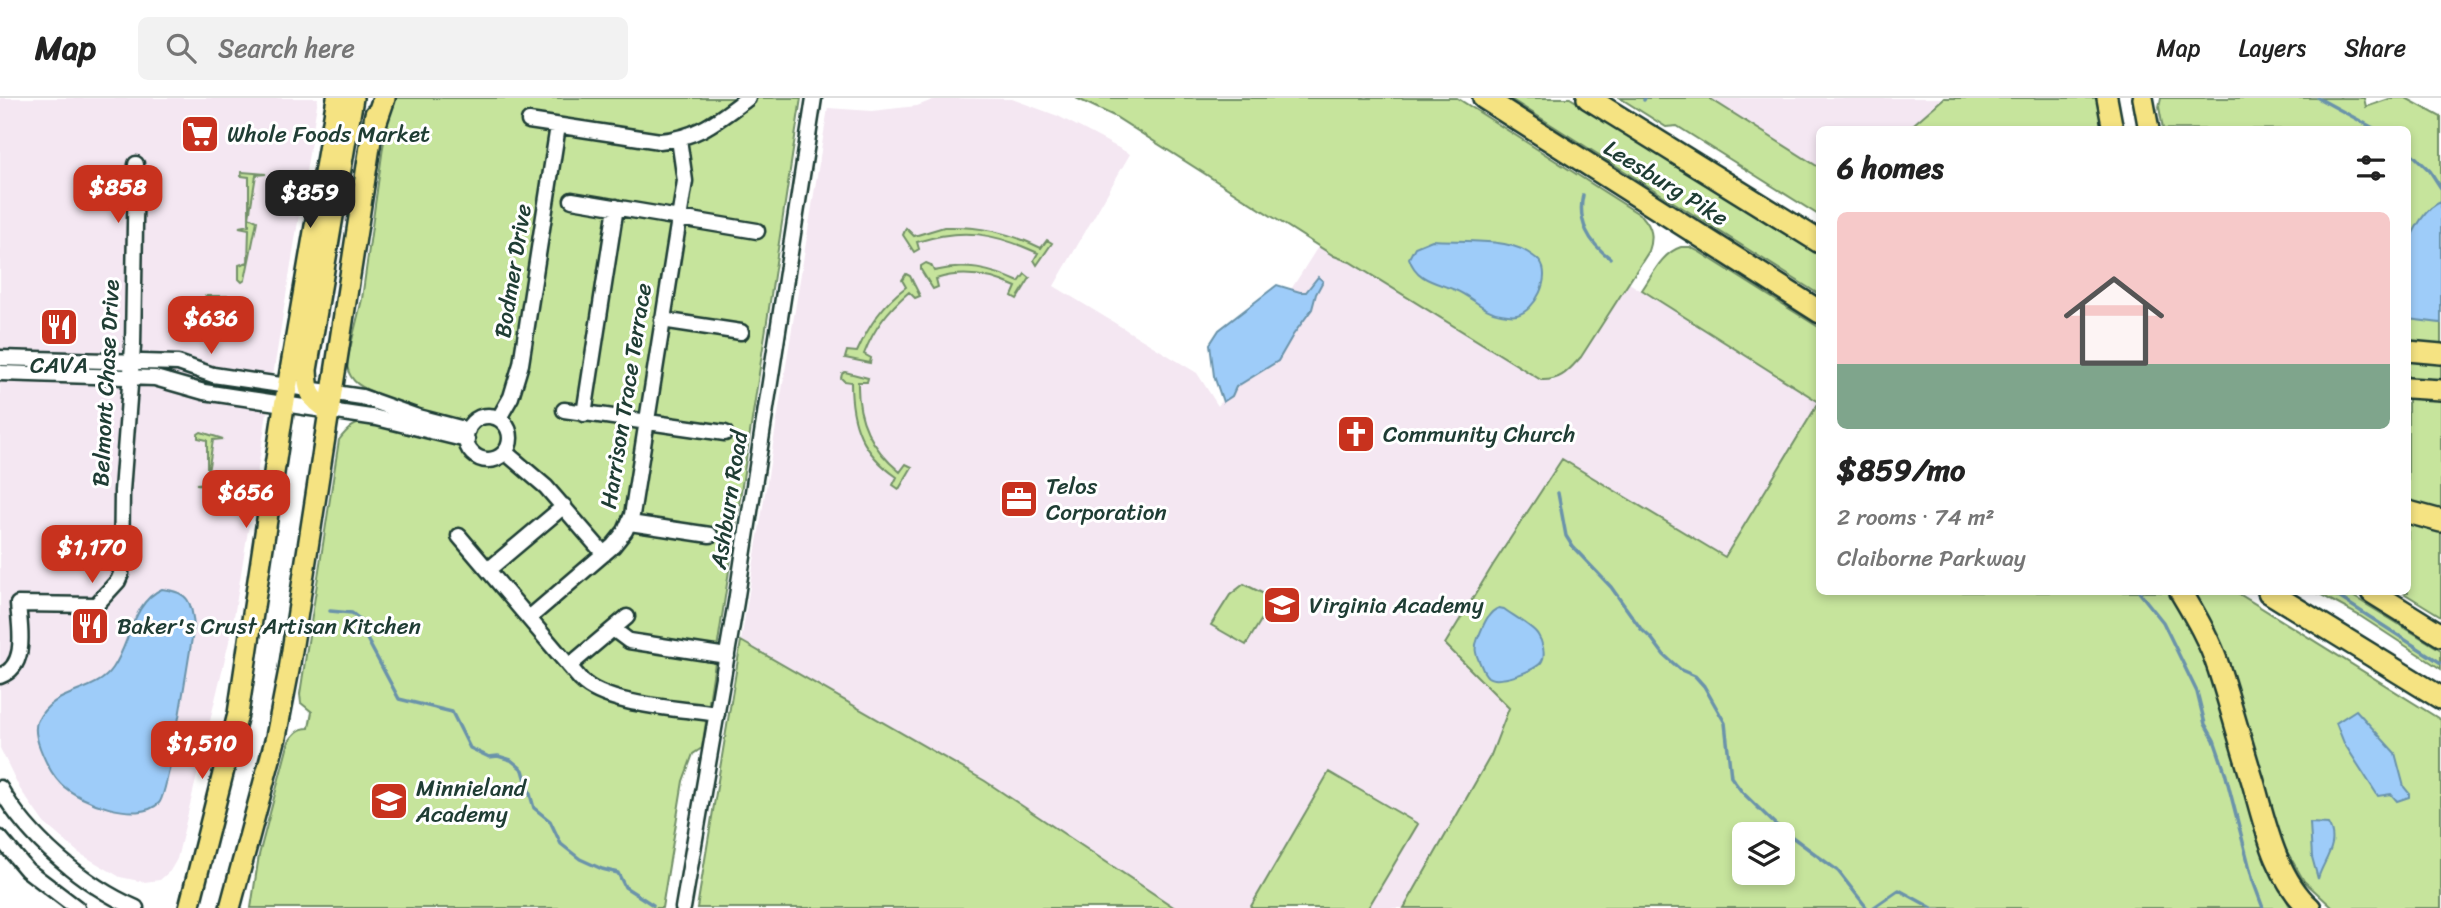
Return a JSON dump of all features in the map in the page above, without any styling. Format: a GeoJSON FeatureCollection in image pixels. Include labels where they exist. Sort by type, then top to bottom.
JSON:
{"type":"FeatureCollection","features":[{"type":"Feature","properties":{"kind":"highway"},"geometry":{"type":"LineString","coordinates":[[373,130],[384,98]]}},
{"type":"Feature","properties":{"kind":"highway","name":"Leesburg Pike"},"geometry":{"type":"LineString","coordinates":[[1484,98],[1816,309]]}},
{"type":"Feature","properties":{"kind":"highway","name":"Leesburg Pike"},"geometry":{"type":"LineString","coordinates":[[1588,98],[1816,240]]}},
{"type":"Feature","properties":{"kind":"highway"},"geometry":{"type":"LineString","coordinates":[[2411,513],[2441,521]]}},
{"type":"Feature","properties":{"kind":"highway"},"geometry":{"type":"LineString","coordinates":[[2183,595],[2208,637],[2270,842],[2284,872],[2302,901],[2310,908]]}},
{"type":"Feature","properties":{"kind":"highway"},"geometry":{"type":"LineString","coordinates":[[2274,595],[2441,698]]}},
{"type":"Feature","properties":{"kind":"highway"},"geometry":{"type":"LineString","coordinates":[[2377,595],[2441,635]]}},
{"type":"Feature","properties":{"kind":"main road"},"geometry":{"type":"LineString","coordinates":[[189,908],[238,714],[284,406],[337,98]]}},
{"type":"Feature","properties":{"kind":"main road"},"geometry":{"type":"LineString","coordinates":[[331,402],[314,400],[308,388],[307,370],[353,98]]}},
{"type":"Feature","properties":{"kind":"main road"},"geometry":{"type":"LineString","coordinates":[[230,908],[276,737],[289,670],[377,98]]}},
{"type":"Feature","properties":{"kind":"main road"},"geometry":{"type":"LineString","coordinates":[[2107,98],[2112,126]]}},
{"type":"Feature","properties":{"kind":"main road"},"geometry":{"type":"LineString","coordinates":[[2143,98],[2148,126]]}},
{"type":"Feature","properties":{"kind":"main road"},"geometry":{"type":"LineString","coordinates":[[2411,351],[2441,354]]}},
{"type":"Feature","properties":{"kind":"main road"},"geometry":{"type":"LineString","coordinates":[[2411,388],[2441,390]]}},
{"type":"Feature","properties":{"kind":"street"},"geometry":{"type":"LineString","coordinates":[[528,121],[660,141],[679,139],[707,128],[748,98]]}},
{"type":"Feature","properties":{"kind":"street","name":"Ashburn Road"},"geometry":{"type":"LineString","coordinates":[[683,908],[727,656],[814,98]]}},
{"type":"Feature","properties":{"kind":"street","name":"Bodmer Drive"},"geometry":{"type":"LineString","coordinates":[[499,418],[511,397],[522,364],[558,126]]}},
{"type":"Feature","properties":{"kind":"street","name":"Harrison Trace Terrace"},"geometry":{"type":"LineString","coordinates":[[529,618],[604,554],[630,523],[685,181],[679,139]]}},
{"type":"Feature","properties":{"kind":"street","name":"Belmont Chase Drive"},"geometry":{"type":"LineString","coordinates":[[0,676],[10,672],[18,662],[18,604],[96,605],[121,574],[122,491],[131,361],[136,164]]}},
{"type":"Feature","properties":{"kind":"street"},"geometry":{"type":"LineString","coordinates":[[572,200],[757,231]]}},
{"type":"Feature","properties":{"kind":"street"},"geometry":{"type":"LineString","coordinates":[[584,414],[616,207]]}},
{"type":"Feature","properties":{"kind":"street"},"geometry":{"type":"LineString","coordinates":[[662,320],[741,332]]}},
{"type":"Feature","properties":{"kind":"street"},"geometry":{"type":"LineString","coordinates":[[0,358],[178,363],[213,375],[308,388]]}},
{"type":"Feature","properties":{"kind":"street"},"geometry":{"type":"LineString","coordinates":[[0,373],[155,378],[204,392],[284,406],[331,402],[377,418],[467,435]]}},
{"type":"Feature","properties":{"kind":"street"},"geometry":{"type":"LineString","coordinates":[[564,410],[725,433]]}},
{"type":"Feature","properties":{"kind":"street"},"geometry":{"type":"LineString","coordinates":[[478,418],[499,418],[507,425],[510,435],[505,452],[494,459],[483,459],[470,450],[467,435],[478,418]]}},
{"type":"Feature","properties":{"kind":"street"},"geometry":{"type":"LineString","coordinates":[[505,452],[532,473],[604,554]]}},
{"type":"Feature","properties":{"kind":"street"},"geometry":{"type":"LineString","coordinates":[[488,570],[564,506]]}},
{"type":"Feature","properties":{"kind":"street"},"geometry":{"type":"LineString","coordinates":[[630,523],[710,534]]}},
{"type":"Feature","properties":{"kind":"street"},"geometry":{"type":"LineString","coordinates":[[459,536],[586,685],[606,696],[717,714]]}},
{"type":"Feature","properties":{"kind":"street"},"geometry":{"type":"LineString","coordinates":[[569,666],[626,617]]}},
{"type":"Feature","properties":{"kind":"street"},"geometry":{"type":"LineString","coordinates":[[613,629],[629,641],[727,656]]}},
{"type":"Feature","properties":{"kind":"street"},"geometry":{"type":"LineString","coordinates":[[0,788],[10,805],[75,872],[136,908]]}},
{"type":"Feature","properties":{"kind":"street"},"geometry":{"type":"LineString","coordinates":[[0,838],[27,870],[77,908]]}},
{"type":"Feature","properties":{"kind":"shaded area"},"geometry":{"type":"Polygon","coordinates":[[[0,98],[318,98],[232,629],[177,859],[170,871],[160,880],[144,882],[120,877],[79,853],[44,823],[20,789],[0,748],[0,98]]]}},
{"type":"Feature","properties":{"kind":"shaded area"},"geometry":{"type":"Polygon","coordinates":[[[938,98],[1012,99],[1058,116],[1130,154],[1054,286],[1197,373],[1218,406],[1319,245],[1334,256],[1350,261],[1541,380],[1553,381],[1567,372],[1581,357],[1629,283],[1816,400],[1816,407],[1725,557],[1561,459],[1445,644],[1509,708],[1491,755],[1404,908],[1175,908],[985,781],[741,641],[828,108],[872,111],[917,106],[938,98]]]}},
{"type":"Feature","properties":{"kind":"shaded area"},"geometry":{"type":"Polygon","coordinates":[[[1709,98],[1944,98],[1911,126],[1816,126],[1816,165],[1709,98]]]}},
{"type":"Feature","properties":{"kind":"green space"},"geometry":{"type":"Polygon","coordinates":[[[395,98],[801,98],[702,748],[693,754],[683,781],[662,908],[251,908],[259,855],[289,741],[302,729],[309,728],[312,712],[301,703],[300,694],[339,440],[352,426],[370,421],[373,392],[354,381],[347,361],[362,299],[383,147],[395,98]]]}},
{"type":"Feature","properties":{"kind":"green space"},"geometry":{"type":"Polygon","coordinates":[[[1076,98],[1457,98],[1642,216],[1651,232],[1651,246],[1581,357],[1559,377],[1541,380],[1350,262],[1334,256],[1114,116],[1076,98]]]}},
{"type":"Feature","properties":{"kind":"green space"},"geometry":{"type":"Polygon","coordinates":[[[1509,98],[1570,98],[1816,253],[1816,292],[1509,98]]]}},
{"type":"Feature","properties":{"kind":"green space"},"geometry":{"type":"Polygon","coordinates":[[[1620,98],[1709,98],[1816,165],[1816,213],[1677,126],[1666,127],[1620,98]]]}},
{"type":"Feature","properties":{"kind":"green space"},"geometry":{"type":"Polygon","coordinates":[[[1944,98],[2097,98],[2104,126],[1912,126],[1944,98]]]}},
{"type":"Feature","properties":{"kind":"green space"},"geometry":{"type":"Polygon","coordinates":[[[2161,98],[2364,98],[2366,107],[2392,98],[2406,98],[2441,117],[2441,346],[2411,344],[2411,126],[2162,126],[2159,107],[2161,98]]]}},
{"type":"Feature","properties":{"kind":"green space"},"geometry":{"type":"Polygon","coordinates":[[[242,172],[266,174],[256,175],[249,217],[249,177],[241,176],[242,172]]]}},
{"type":"Feature","properties":{"kind":"green space"},"geometry":{"type":"Polygon","coordinates":[[[249,217],[257,221],[245,280],[242,282],[239,279],[239,265],[248,262],[249,229],[239,227],[249,225],[249,217]]]}},
{"type":"Feature","properties":{"kind":"green space"},"geometry":{"type":"Polygon","coordinates":[[[944,227],[994,231],[1041,248],[1047,240],[1052,243],[1037,265],[1034,260],[1038,253],[993,237],[964,234],[934,237],[917,242],[919,249],[914,252],[903,235],[906,228],[914,236],[944,227]]]}},
{"type":"Feature","properties":{"kind":"green space"},"geometry":{"type":"Polygon","coordinates":[[[1690,247],[1816,325],[1816,400],[1642,290],[1658,265],[1674,250],[1690,247]]]}},
{"type":"Feature","properties":{"kind":"green space"},"geometry":{"type":"Polygon","coordinates":[[[926,263],[931,265],[934,271],[967,268],[988,271],[1019,282],[1025,274],[1030,278],[1017,299],[1012,296],[1016,287],[977,275],[936,279],[938,287],[933,289],[921,270],[921,266],[926,263]]]}},
{"type":"Feature","properties":{"kind":"green space"},"geometry":{"type":"Polygon","coordinates":[[[906,274],[910,276],[920,296],[915,298],[909,292],[882,320],[864,354],[871,358],[870,363],[845,358],[847,351],[857,352],[877,316],[906,287],[902,280],[906,274]]]}},
{"type":"Feature","properties":{"kind":"green space"},"geometry":{"type":"Polygon","coordinates":[[[206,296],[241,296],[240,299],[231,299],[228,321],[236,324],[236,327],[207,327],[207,324],[216,323],[221,300],[208,299],[206,296]]]}},
{"type":"Feature","properties":{"kind":"green space"},"geometry":{"type":"Polygon","coordinates":[[[2411,359],[2441,361],[2441,383],[2411,381],[2411,359]]]}},
{"type":"Feature","properties":{"kind":"green space"},"geometry":{"type":"Polygon","coordinates":[[[845,372],[868,378],[867,382],[858,382],[860,409],[868,432],[881,453],[900,472],[906,464],[912,467],[899,489],[893,485],[897,477],[875,458],[861,436],[853,411],[851,382],[841,378],[845,372]]]}},
{"type":"Feature","properties":{"kind":"green space"},"geometry":{"type":"Polygon","coordinates":[[[2411,396],[2441,397],[2441,510],[2411,502],[2411,396]]]}},
{"type":"Feature","properties":{"kind":"green space"},"geometry":{"type":"Polygon","coordinates":[[[1816,407],[1816,595],[2173,595],[2208,663],[2273,876],[2291,908],[1404,908],[1491,755],[1509,708],[1445,644],[1562,459],[1725,557],[1816,407]]]}},
{"type":"Feature","properties":{"kind":"green space"},"geometry":{"type":"Polygon","coordinates":[[[201,432],[223,439],[213,440],[207,479],[207,440],[198,438],[201,432]]]}},
{"type":"Feature","properties":{"kind":"green space"},"geometry":{"type":"Polygon","coordinates":[[[207,479],[216,481],[214,486],[196,484],[207,483],[207,479]]]}},
{"type":"Feature","properties":{"kind":"green space"},"geometry":{"type":"Polygon","coordinates":[[[2411,520],[2441,528],[2441,616],[2407,595],[2411,595],[2411,520]]]}},
{"type":"Feature","properties":{"kind":"green space"},"geometry":{"type":"Polygon","coordinates":[[[1244,584],[1274,599],[1246,645],[1211,625],[1230,595],[1244,584]]]}},
{"type":"Feature","properties":{"kind":"green space"},"geometry":{"type":"Polygon","coordinates":[[[2191,595],[2241,595],[2441,720],[2441,908],[2333,908],[2304,881],[2278,836],[2191,595]]]}},
{"type":"Feature","properties":{"kind":"green space"},"geometry":{"type":"Polygon","coordinates":[[[2322,595],[2351,595],[2441,650],[2441,669],[2360,616],[2322,595]]]}},
{"type":"Feature","properties":{"kind":"green space"},"geometry":{"type":"Polygon","coordinates":[[[741,641],[985,781],[1175,908],[697,908],[741,641]]]}},
{"type":"Feature","properties":{"kind":"green space"},"geometry":{"type":"Polygon","coordinates":[[[1329,772],[1418,824],[1368,908],[1250,908],[1329,772]]]}},
{"type":"Feature","properties":{"kind":"water"},"geometry":{"type":"Polygon","coordinates":[[[2441,202],[2441,323],[2411,319],[2411,238],[2421,220],[2441,202]]]}},
{"type":"Feature","properties":{"kind":"water"},"geometry":{"type":"Polygon","coordinates":[[[1432,240],[1506,244],[1527,252],[1539,261],[1543,268],[1540,293],[1524,312],[1517,315],[1495,313],[1416,271],[1409,258],[1415,247],[1432,240]]]}},
{"type":"Feature","properties":{"kind":"water"},"geometry":{"type":"Polygon","coordinates":[[[1318,277],[1323,281],[1312,309],[1278,361],[1236,387],[1232,396],[1223,402],[1214,376],[1210,344],[1219,330],[1277,285],[1306,292],[1318,277]]]}},
{"type":"Feature","properties":{"kind":"water"},"geometry":{"type":"Polygon","coordinates":[[[162,589],[178,593],[187,600],[194,627],[168,775],[159,803],[149,809],[124,811],[109,808],[81,798],[57,780],[40,748],[36,725],[44,711],[53,703],[105,677],[119,658],[144,603],[162,589]]]}},
{"type":"Feature","properties":{"kind":"water"},"geometry":{"type":"Polygon","coordinates":[[[1499,608],[1536,632],[1544,655],[1539,665],[1533,669],[1508,678],[1493,679],[1484,673],[1476,648],[1486,620],[1499,608]]]}},
{"type":"Feature","properties":{"kind":"water"},"geometry":{"type":"Polygon","coordinates":[[[2356,710],[2395,753],[2409,797],[2397,801],[2391,794],[2378,796],[2344,743],[2336,723],[2356,710]]]}},
{"type":"Feature","properties":{"kind":"water"},"geometry":{"type":"Polygon","coordinates":[[[2310,823],[2328,824],[2331,831],[2332,846],[2318,879],[2312,857],[2310,823]]]}},
{"type":"Feature","properties":{"kind":"waterway"},"geometry":{"type":"LineString","coordinates":[[2318,98],[2370,126]]}},
{"type":"Feature","properties":{"kind":"waterway"},"geometry":{"type":"LineString","coordinates":[[2411,153],[2430,171],[2441,188]]}},
{"type":"Feature","properties":{"kind":"waterway"},"geometry":{"type":"LineString","coordinates":[[1583,195],[1582,214],[1586,231],[1610,258]]}},
{"type":"Feature","properties":{"kind":"waterway"},"geometry":{"type":"LineString","coordinates":[[1558,493],[1566,536],[1573,547],[1611,587],[1641,629],[1664,655],[1681,670],[1695,676],[1704,686],[1725,723],[1731,777],[1742,792],[1776,825],[1838,871],[1867,908]]}},
{"type":"Feature","properties":{"kind":"waterway"},"geometry":{"type":"LineString","coordinates":[[2141,595],[2163,622],[2197,692],[2205,724],[2214,740],[2225,772],[2253,881],[2263,908]]}},
{"type":"Feature","properties":{"kind":"waterway"},"geometry":{"type":"LineString","coordinates":[[2336,595],[2441,663]]}},
{"type":"Feature","properties":{"kind":"waterway"},"geometry":{"type":"LineString","coordinates":[[330,611],[352,613],[362,621],[367,639],[399,699],[452,712],[470,748],[489,757],[498,756],[511,760],[523,770],[534,808],[550,821],[561,844],[580,859],[618,873],[625,887],[653,905]]}},
{"type":"Feature","properties":{"kind":"waterway"},"geometry":{"type":"LineString","coordinates":[[1873,908],[1899,890],[1932,908]]}},
{"type":"Feature","properties":{"kind":"place","name":"Whole Foods Market"},"geometry":{"type":"Point","coordinates":[200,134]}},
{"type":"Feature","properties":{"kind":"place","name":"CAVA"},"geometry":{"type":"Point","coordinates":[59,327]}},
{"type":"Feature","properties":{"kind":"place","name":"Community Church"},"geometry":{"type":"Point","coordinates":[1356,434]}},
{"type":"Feature","properties":{"kind":"place","name":"Telos Corporation"},"geometry":{"type":"Point","coordinates":[1019,499]}},
{"type":"Feature","properties":{"kind":"place","name":"Virginia Academy"},"geometry":{"type":"Point","coordinates":[1282,605]}},
{"type":"Feature","properties":{"kind":"place","name":"Baker's Crust Artisan Kitchen"},"geometry":{"type":"Point","coordinates":[90,626]}},
{"type":"Feature","properties":{"kind":"place","name":"Minnieland Academy"},"geometry":{"type":"Point","coordinates":[389,801]}}]}
